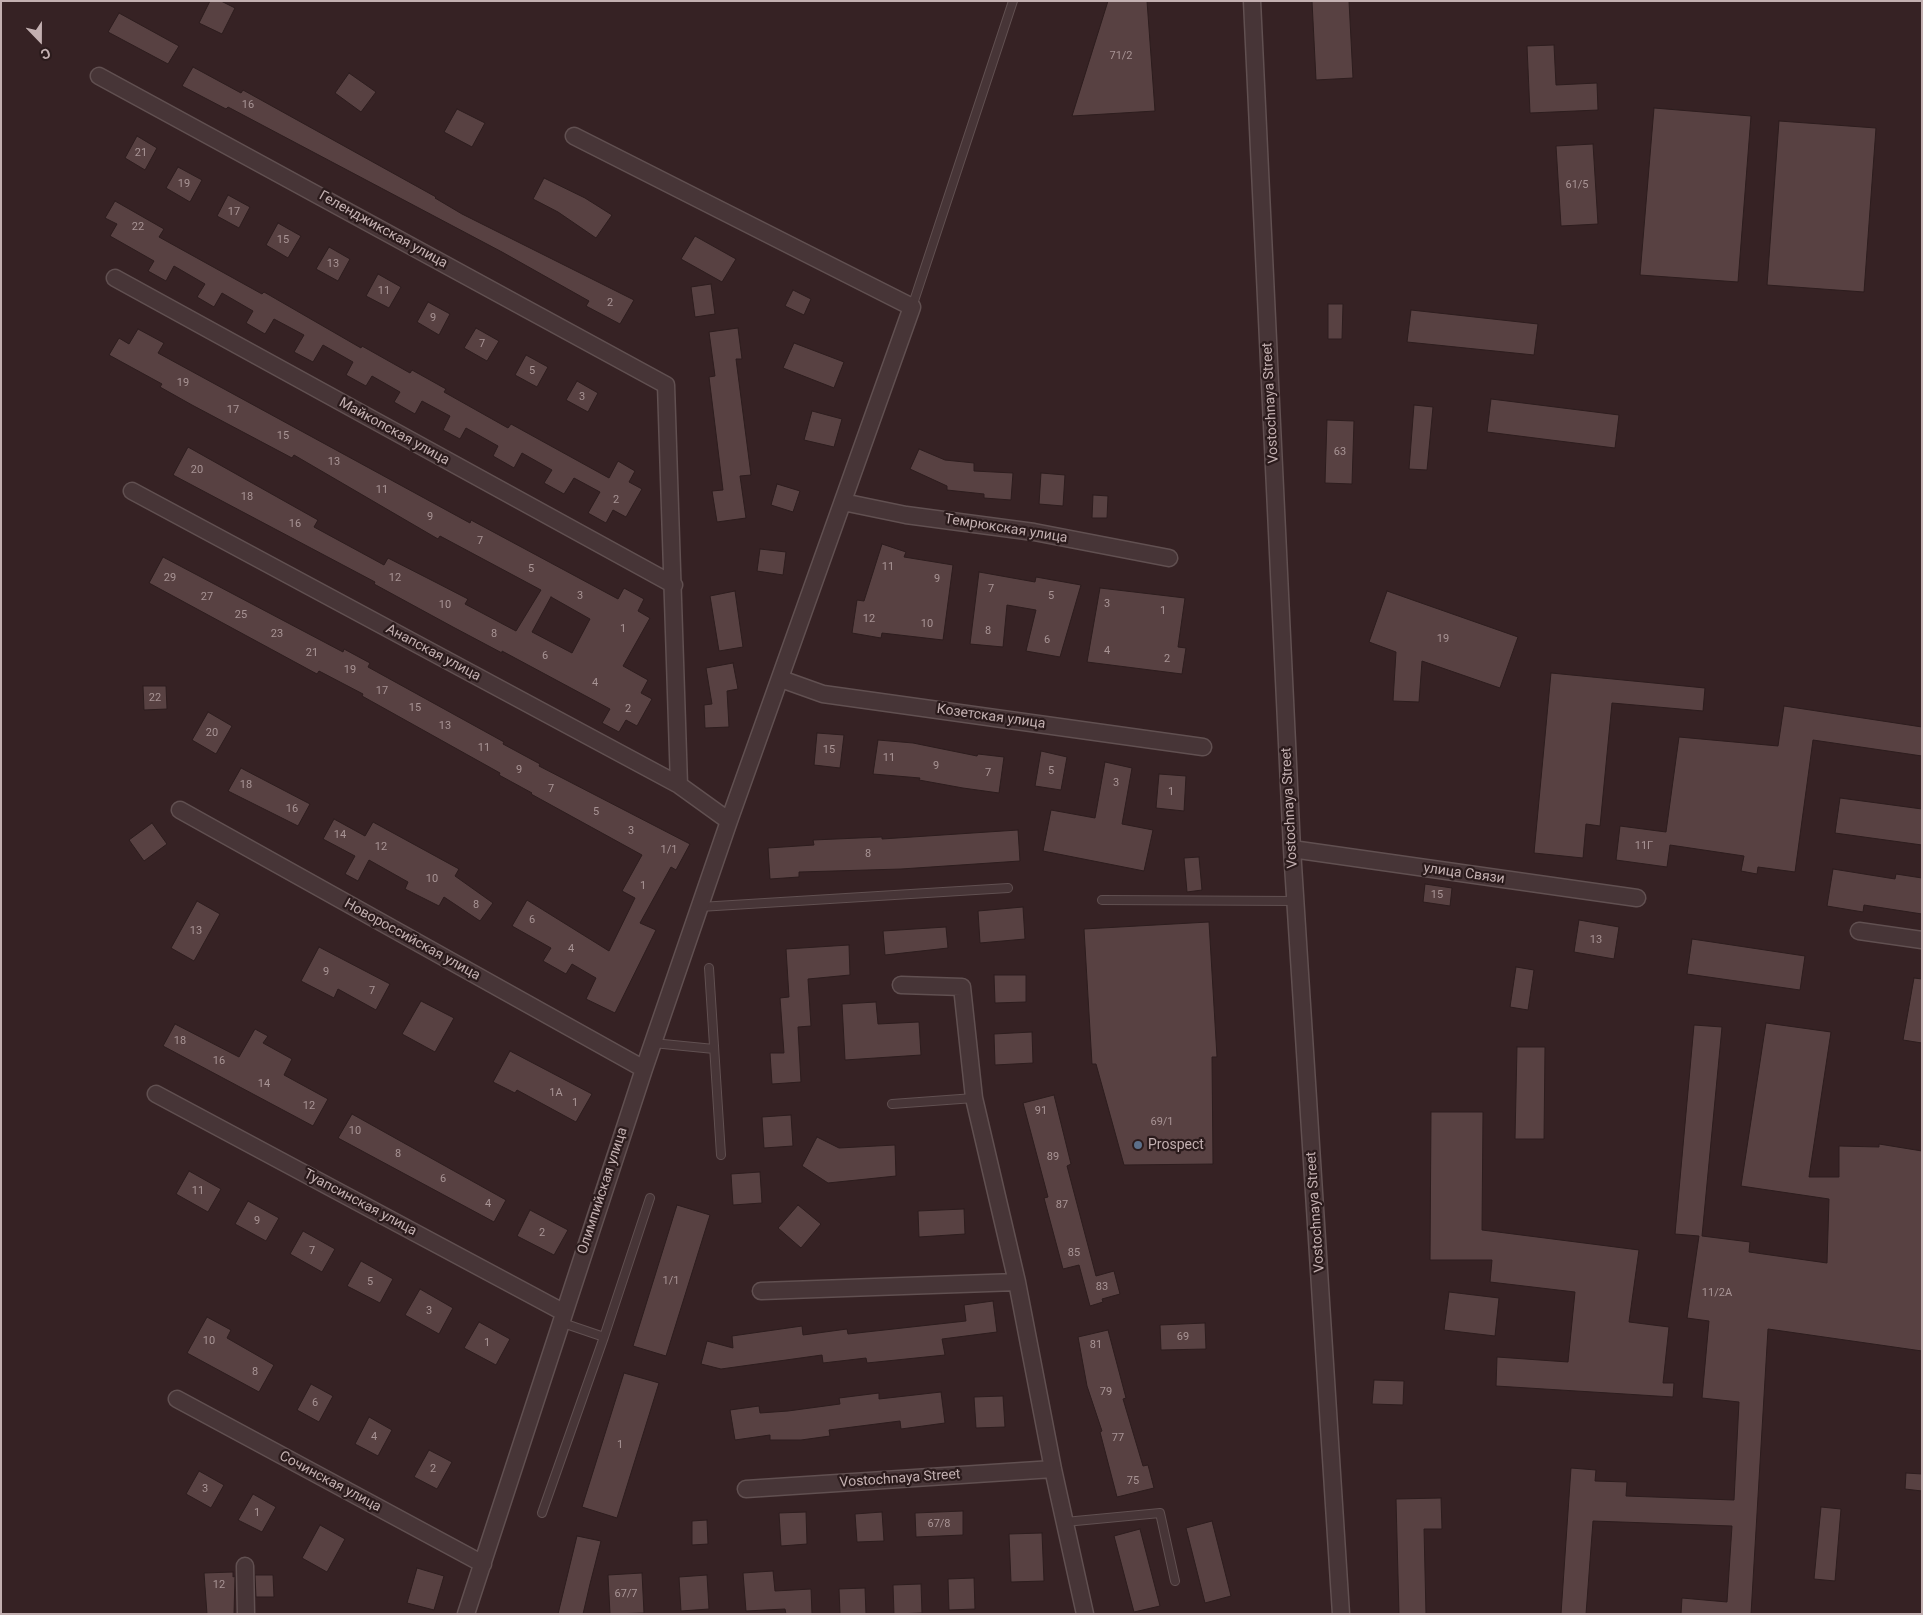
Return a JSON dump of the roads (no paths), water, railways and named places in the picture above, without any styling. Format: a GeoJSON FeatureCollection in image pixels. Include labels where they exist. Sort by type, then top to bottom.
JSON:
{"type":"FeatureCollection","features":[{"type":"Feature","properties":{"kind":"street","name":"Vostochnaya Street"},"geometry":{"type":"LineString","coordinates":[[1252,1],[1292,849],[1341,1614]]}},
{"type":"Feature","properties":{"kind":"street","name":"Геленджикская улица"},"geometry":{"type":"LineString","coordinates":[[99,76],[666,385],[674,585]]}},
{"type":"Feature","properties":{"kind":"street"},"geometry":{"type":"LineString","coordinates":[[574,136],[912,306]]}},
{"type":"Feature","properties":{"kind":"street","name":"Майкопская улица"},"geometry":{"type":"LineString","coordinates":[[115,278],[674,585]]}},
{"type":"Feature","properties":{"kind":"street","name":"Олимпийская улица"},"geometry":{"type":"LineString","coordinates":[[466,1614],[644,1069],[729,821],[749,771],[912,306]]}},
{"type":"Feature","properties":{"kind":"street","name":"Анапская улица"},"geometry":{"type":"LineString","coordinates":[[132,491],[679,785],[729,821]]}},
{"type":"Feature","properties":{"kind":"street","name":"Темрюкская улица"},"geometry":{"type":"LineString","coordinates":[[843,502],[906,515],[1034,532],[1169,558]]}},
{"type":"Feature","properties":{"kind":"street"},"geometry":{"type":"LineString","coordinates":[[674,585],[679,785]]}},
{"type":"Feature","properties":{"kind":"street","name":"Козетская улица"},"geometry":{"type":"LineString","coordinates":[[781,678],[823,694],[1203,747]]}},
{"type":"Feature","properties":{"kind":"street","name":"Новороссийская улица"},"geometry":{"type":"LineString","coordinates":[[180,810],[644,1069]]}},
{"type":"Feature","properties":{"kind":"street","name":"улица Связи"},"geometry":{"type":"LineString","coordinates":[[1292,849],[1637,898]]}},
{"type":"Feature","properties":{"kind":"street"},"geometry":{"type":"LineString","coordinates":[[1859,931],[1922,940]]}},
{"type":"Feature","properties":{"kind":"street"},"geometry":{"type":"LineString","coordinates":[[901,985],[962,987],[974,1098],[1017,1282],[1053,1469],[1085,1614]]}},
{"type":"Feature","properties":{"kind":"street","name":"Туапсинская улица"},"geometry":{"type":"LineString","coordinates":[[156,1094],[562,1317]]}},
{"type":"Feature","properties":{"kind":"street"},"geometry":{"type":"LineString","coordinates":[[761,1291],[1017,1282]]}},
{"type":"Feature","properties":{"kind":"street","name":"Сочинская улица"},"geometry":{"type":"LineString","coordinates":[[177,1399],[483,1564]]}},
{"type":"Feature","properties":{"kind":"street","name":"Vostochnaya Street"},"geometry":{"type":"LineString","coordinates":[[746,1488],[1053,1469]]}},
{"type":"Feature","properties":{"kind":"street"},"geometry":{"type":"LineString","coordinates":[[245,1566],[246,1614]]}},
{"type":"Feature","properties":{"kind":"lane"},"geometry":{"type":"LineString","coordinates":[[912,306],[1013,1]]}},
{"type":"Feature","properties":{"kind":"lane"},"geometry":{"type":"LineString","coordinates":[[700,907],[1008,888]]}},
{"type":"Feature","properties":{"kind":"lane"},"geometry":{"type":"LineString","coordinates":[[1102,900],[1295,901]]}},
{"type":"Feature","properties":{"kind":"lane"},"geometry":{"type":"LineString","coordinates":[[709,968],[721,1155]]}},
{"type":"Feature","properties":{"kind":"lane"},"geometry":{"type":"LineString","coordinates":[[653,1043],[714,1049]]}},
{"type":"Feature","properties":{"kind":"lane"},"geometry":{"type":"LineString","coordinates":[[892,1104],[974,1098]]}},
{"type":"Feature","properties":{"kind":"lane"},"geometry":{"type":"LineString","coordinates":[[542,1513],[604,1337],[650,1198]]}},
{"type":"Feature","properties":{"kind":"lane"},"geometry":{"type":"LineString","coordinates":[[562,1317],[604,1337]]}},
{"type":"Feature","properties":{"kind":"lane"},"geometry":{"type":"LineString","coordinates":[[1066,1522],[1160,1513],[1176,1581]]}},
{"type":"Feature","properties":{"kind":"place","name":"Prospect"},"geometry":{"type":"Point","coordinates":[1138,1145]}}]}
